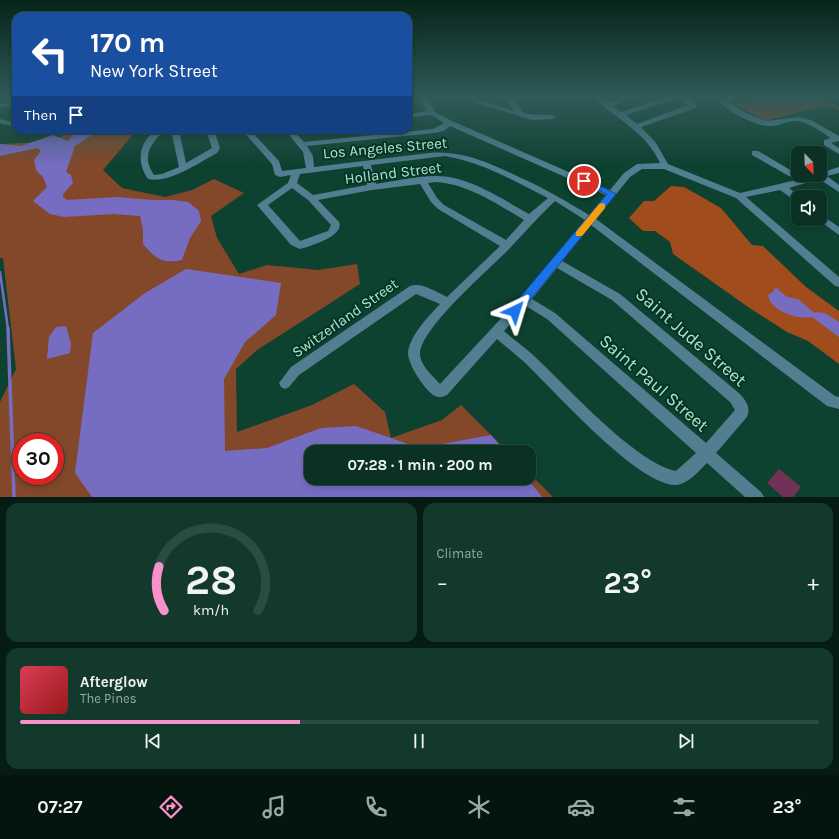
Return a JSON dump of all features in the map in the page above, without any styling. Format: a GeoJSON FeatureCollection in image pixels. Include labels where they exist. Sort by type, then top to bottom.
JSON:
{"type":"FeatureCollection","features":[{"type":"Feature","properties":{"kind":"street"},"geometry":{"type":"LineString","coordinates":[[443,119],[612,194]]}},
{"type":"Feature","properties":{"kind":"street"},"geometry":{"type":"LineString","coordinates":[[624,119],[635,127],[652,145],[665,166]]}},
{"type":"Feature","properties":{"kind":"street"},"geometry":{"type":"LineString","coordinates":[[635,127],[657,119]]}},
{"type":"Feature","properties":{"kind":"street"},"geometry":{"type":"LineString","coordinates":[[755,119],[763,123],[770,124],[790,119]]}},
{"type":"Feature","properties":{"kind":"street"},"geometry":{"type":"LineString","coordinates":[[798,119],[838,138]]}},
{"type":"Feature","properties":{"kind":"street"},"geometry":{"type":"LineString","coordinates":[[0,121],[12,124]]}},
{"type":"Feature","properties":{"kind":"street"},"geometry":{"type":"LineString","coordinates":[[412,133],[434,131],[441,129],[450,123]]}},
{"type":"Feature","properties":{"kind":"street"},"geometry":{"type":"LineString","coordinates":[[154,134],[142,159],[144,168],[151,177],[156,178],[162,178],[214,151],[216,148],[211,134]]}},
{"type":"Feature","properties":{"kind":"street"},"geometry":{"type":"LineString","coordinates":[[176,134],[182,168]]}},
{"type":"Feature","properties":{"kind":"street","name":"Los Angeles Street"},"geometry":{"type":"LineString","coordinates":[[250,134],[274,159],[278,173],[444,154],[465,157],[481,162],[554,197],[591,220],[832,402],[839,403]]}},
{"type":"Feature","properties":{"kind":"street"},"geometry":{"type":"LineString","coordinates":[[293,134],[303,144],[310,158],[310,169]]}},
{"type":"Feature","properties":{"kind":"street"},"geometry":{"type":"LineString","coordinates":[[303,144],[404,134]]}},
{"type":"Feature","properties":{"kind":"street"},"geometry":{"type":"LineString","coordinates":[[838,138],[827,142],[828,145],[839,152]]}},
{"type":"Feature","properties":{"kind":"street"},"geometry":{"type":"LineString","coordinates":[[756,153],[791,173]]}},
{"type":"Feature","properties":{"kind":"street"},"geometry":{"type":"LineString","coordinates":[[366,163],[372,187]]}},
{"type":"Feature","properties":{"kind":"street"},"geometry":{"type":"LineString","coordinates":[[554,197],[530,219],[507,245],[449,303],[425,330],[417,343],[414,354],[421,370],[439,392],[442,391],[525,300],[627,175],[638,166],[665,166],[739,196],[839,283]]}},
{"type":"Feature","properties":{"kind":"street"},"geometry":{"type":"LineString","coordinates":[[827,174],[839,170]]}},
{"type":"Feature","properties":{"kind":"street"},"geometry":{"type":"LineString","coordinates":[[292,184],[311,198],[336,224],[331,233],[300,245],[294,242],[262,205],[292,184],[297,172]]}},
{"type":"Feature","properties":{"kind":"street","name":"Holland Street"},"geometry":{"type":"LineString","coordinates":[[311,198],[372,187],[443,179],[460,183],[530,219]]}},
{"type":"Feature","properties":{"kind":"street"},"geometry":{"type":"LineString","coordinates":[[827,180],[839,189]]}},
{"type":"Feature","properties":{"kind":"street"},"geometry":{"type":"LineString","coordinates":[[423,181],[434,200],[441,207],[507,245]]}},
{"type":"Feature","properties":{"kind":"street"},"geometry":{"type":"LineString","coordinates":[[739,196],[800,182]]}},
{"type":"Feature","properties":{"kind":"street"},"geometry":{"type":"LineString","coordinates":[[782,187],[791,194]]}},
{"type":"Feature","properties":{"kind":"street"},"geometry":{"type":"LineString","coordinates":[[827,223],[839,232]]}},
{"type":"Feature","properties":{"kind":"street","name":"Saint Jude Street"},"geometry":{"type":"LineString","coordinates":[[496,332],[526,355],[600,428],[647,467],[666,477],[673,479],[680,477],[707,453],[742,412],[739,402],[616,297],[555,262]]}},
{"type":"Feature","properties":{"kind":"street","name":"Switzerland Street"},"geometry":{"type":"LineString","coordinates":[[285,383],[295,372],[414,289],[424,290],[449,303]]}},
{"type":"Feature","properties":{"kind":"street","name":"Saint Paul Street"},"geometry":{"type":"LineString","coordinates":[[525,300],[551,316],[756,497]]}},
{"type":"Feature","properties":{"kind":"shaded area"},"geometry":{"type":"Polygon","coordinates":[[[66,134],[134,134],[103,170],[122,188],[165,197],[192,190],[214,179],[244,193],[211,216],[217,238],[239,274],[267,265],[318,270],[357,264],[360,284],[257,350],[236,369],[237,432],[312,405],[354,384],[385,412],[391,438],[442,420],[461,405],[501,445],[304,445],[304,485],[536,485],[536,480],[553,497],[0,497],[0,402],[16,369],[3,258],[0,258],[0,144],[49,142],[66,134]]]}},
{"type":"Feature","properties":{"kind":"shaded area"},"geometry":{"type":"Polygon","coordinates":[[[74,134],[93,134],[75,146],[66,172],[71,175],[73,183],[63,194],[63,197],[67,200],[116,197],[173,200],[188,202],[199,211],[201,221],[190,238],[182,260],[164,261],[156,257],[143,244],[143,230],[140,216],[113,214],[64,217],[50,214],[33,201],[47,187],[43,177],[36,170],[34,160],[41,151],[37,148],[0,156],[0,144],[21,146],[53,135],[68,141],[74,134]]]}},
{"type":"Feature","properties":{"kind":"shaded area"},"geometry":{"type":"Polygon","coordinates":[[[671,186],[684,187],[721,208],[752,245],[763,246],[806,287],[839,311],[839,364],[808,341],[787,332],[751,309],[673,254],[670,242],[655,231],[643,231],[629,218],[644,201],[654,201],[671,186]]]}},
{"type":"Feature","properties":{"kind":"shaded area"},"geometry":{"type":"Polygon","coordinates":[[[186,269],[281,283],[276,315],[245,342],[224,379],[225,451],[267,448],[321,428],[356,426],[411,445],[304,445],[304,485],[533,485],[542,497],[92,497],[75,473],[93,333],[145,293],[186,269]]]}},
{"type":"Feature","properties":{"kind":"shaded area"},"geometry":{"type":"Polygon","coordinates":[[[775,287],[787,297],[798,299],[813,312],[825,313],[839,322],[839,337],[812,317],[806,318],[792,316],[779,310],[770,301],[768,295],[773,292],[775,287]]]}},
{"type":"Feature","properties":{"kind":"shaded area"},"geometry":{"type":"Polygon","coordinates":[[[66,326],[71,344],[70,353],[47,359],[49,337],[56,327],[66,326]]]}},
{"type":"Feature","properties":{"kind":"shaded area"},"geometry":{"type":"Polygon","coordinates":[[[491,435],[499,445],[436,445],[491,435]]]}},
{"type":"Feature","properties":{"kind":"building"},"geometry":{"type":"Polygon","coordinates":[[[779,469],[801,487],[793,497],[783,497],[767,483],[779,469]]]}},
{"type":"Feature","properties":{"kind":"waterway"},"geometry":{"type":"LineString","coordinates":[[0,272],[8,329]]}},
{"type":"Feature","properties":{"kind":"waterway"},"geometry":{"type":"LineString","coordinates":[[8,328],[14,497]]}},
{"type":"Feature","properties":{"kind":"slow traffic"},"geometry":{"type":"LineString","coordinates":[[579,234],[602,206]]}},
{"type":"Feature","properties":{"kind":"route"},"geometry":{"type":"LineString","coordinates":[[515,311],[612,194],[584,181]]}}]}
